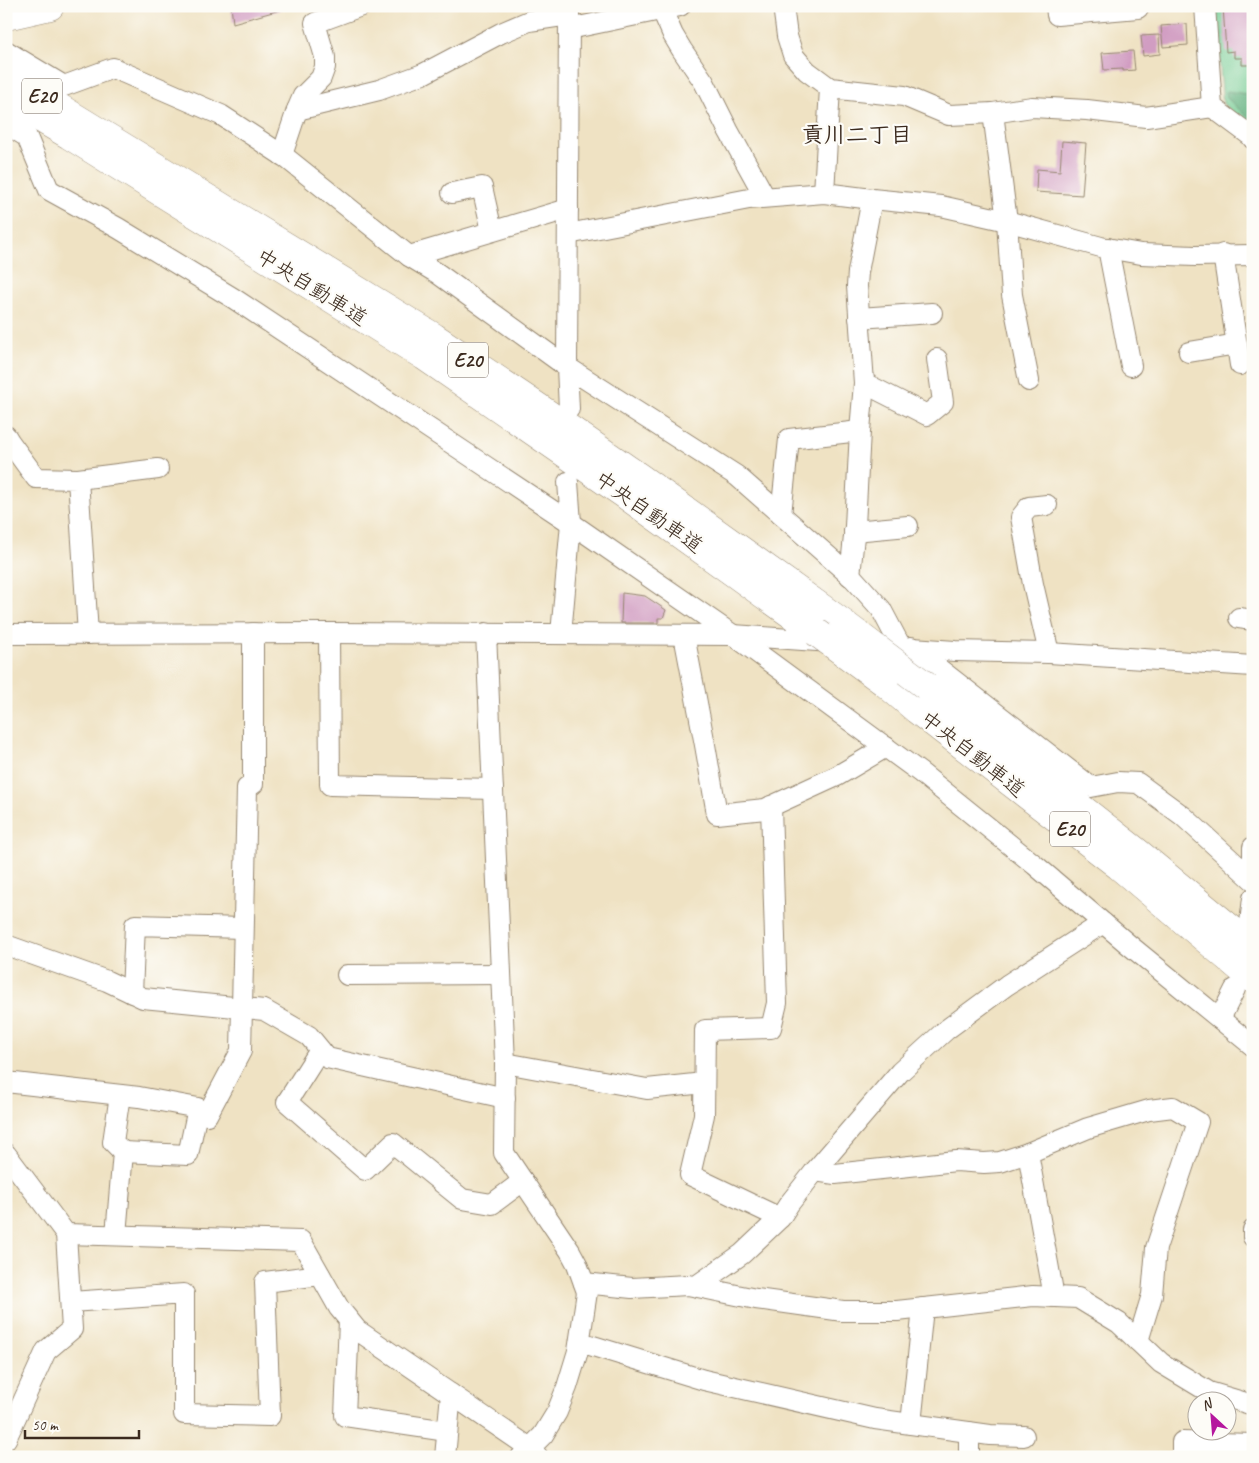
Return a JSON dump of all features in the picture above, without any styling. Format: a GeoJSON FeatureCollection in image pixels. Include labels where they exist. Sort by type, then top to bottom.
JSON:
{"type":"FeatureCollection","features":[{"type":"Feature","properties":{"kind":"highway"},"geometry":{"type":"LineString","coordinates":[[6,16],[50,6]]}},
{"type":"Feature","properties":{"kind":"highway","name":"中央自動車道"},"geometry":{"type":"LineString","coordinates":[[6,75],[73,126],[424,356],[624,494],[816,632],[884,682],[917,710],[1119,866],[1244,984]]}},
{"type":"Feature","properties":{"kind":"highway","name":"中央自動車道"},"geometry":{"type":"LineString","coordinates":[[6,98],[73,126],[442,343],[538,407],[844,624],[1137,852],[1252,935]]}},
{"type":"Feature","properties":{"kind":"street"},"geometry":{"type":"LineString","coordinates":[[282,155],[303,96],[321,78],[325,67],[325,57],[315,24],[361,6]]}},
{"type":"Feature","properties":{"kind":"street"},"geometry":{"type":"LineString","coordinates":[[782,6],[787,36],[793,55],[807,71],[830,88],[904,96],[949,114],[993,113],[1032,107],[1087,110],[1146,117],[1212,106],[1253,139]]}},
{"type":"Feature","properties":{"kind":"street"},"geometry":{"type":"LineString","coordinates":[[1056,6],[1057,15],[1138,8],[1138,6]]}},
{"type":"Feature","properties":{"kind":"street"},"geometry":{"type":"LineString","coordinates":[[1204,6],[1212,106]]}},
{"type":"Feature","properties":{"kind":"street"},"geometry":{"type":"LineString","coordinates":[[297,110],[379,90],[423,74],[501,33],[529,21],[671,8],[673,35],[704,82],[765,197]]}},
{"type":"Feature","properties":{"kind":"street"},"geometry":{"type":"LineString","coordinates":[[569,17],[567,367],[569,409]]}},
{"type":"Feature","properties":{"kind":"street"},"geometry":{"type":"LineString","coordinates":[[6,51],[64,86],[113,68],[221,115],[282,155],[409,256],[437,273],[567,367],[737,476],[850,576],[881,609],[906,647],[1091,787],[1118,782],[1138,783],[1183,816],[1253,880]]}},
{"type":"Feature","properties":{"kind":"street"},"geometry":{"type":"LineString","coordinates":[[824,193],[830,88]]}},
{"type":"Feature","properties":{"kind":"street"},"geometry":{"type":"LineString","coordinates":[[993,113],[1007,221],[1012,295],[1029,381]]}},
{"type":"Feature","properties":{"kind":"street"},"geometry":{"type":"LineString","coordinates":[[6,124],[27,137],[49,190],[118,228],[233,298],[571,523],[733,635],[921,773],[1035,864],[1103,923],[1253,1046]]}},
{"type":"Feature","properties":{"kind":"street"},"geometry":{"type":"LineString","coordinates":[[452,193],[482,187],[492,231]]}},
{"type":"Feature","properties":{"kind":"street"},"geometry":{"type":"LineString","coordinates":[[568,234],[749,199],[824,193],[942,206],[1108,248],[1141,254],[1195,256],[1223,254],[1253,255]]}},
{"type":"Feature","properties":{"kind":"street"},"geometry":{"type":"LineString","coordinates":[[850,576],[864,384],[857,286],[872,199]]}},
{"type":"Feature","properties":{"kind":"street"},"geometry":{"type":"LineString","coordinates":[[409,256],[568,209]]}},
{"type":"Feature","properties":{"kind":"street"},"geometry":{"type":"LineString","coordinates":[[1108,248],[1131,366]]}},
{"type":"Feature","properties":{"kind":"street"},"geometry":{"type":"LineString","coordinates":[[1223,254],[1240,365]]}},
{"type":"Feature","properties":{"kind":"street"},"geometry":{"type":"LineString","coordinates":[[859,318],[932,313]]}},
{"type":"Feature","properties":{"kind":"street"},"geometry":{"type":"LineString","coordinates":[[1189,352],[1236,344]]}},
{"type":"Feature","properties":{"kind":"street"},"geometry":{"type":"LineString","coordinates":[[864,384],[927,415],[943,402],[937,359]]}},
{"type":"Feature","properties":{"kind":"street"},"geometry":{"type":"LineString","coordinates":[[781,515],[789,439],[860,431]]}},
{"type":"Feature","properties":{"kind":"street"},"geometry":{"type":"LineString","coordinates":[[6,436],[36,478],[78,479],[158,468]]}},
{"type":"Feature","properties":{"kind":"street"},"geometry":{"type":"LineString","coordinates":[[78,479],[88,634]]}},
{"type":"Feature","properties":{"kind":"street"},"geometry":{"type":"LineString","coordinates":[[561,634],[571,523],[568,482]]}},
{"type":"Feature","properties":{"kind":"street"},"geometry":{"type":"LineString","coordinates":[[1047,506],[1029,507],[1021,517],[1032,584],[1050,653]]}},
{"type":"Feature","properties":{"kind":"street"},"geometry":{"type":"LineString","coordinates":[[854,531],[908,526]]}},
{"type":"Feature","properties":{"kind":"street"},"geometry":{"type":"LineString","coordinates":[[207,1115],[241,1051],[247,788],[254,784],[253,633]]}},
{"type":"Feature","properties":{"kind":"street"},"geometry":{"type":"LineString","coordinates":[[328,633],[330,785],[493,789]]}},
{"type":"Feature","properties":{"kind":"street"},"geometry":{"type":"LineString","coordinates":[[6,634],[486,633],[733,635],[955,651],[1050,653],[1253,666]]}},
{"type":"Feature","properties":{"kind":"street"},"geometry":{"type":"LineString","coordinates":[[66,1234],[301,1241],[339,1308],[357,1330],[450,1394],[530,1454],[557,1412],[567,1387],[578,1352],[587,1292],[570,1251],[504,1153],[505,1063],[486,633]]}},
{"type":"Feature","properties":{"kind":"street"},"geometry":{"type":"LineString","coordinates":[[684,635],[706,745],[717,814],[765,809],[837,776],[886,747]]}},
{"type":"Feature","properties":{"kind":"street"},"geometry":{"type":"LineString","coordinates":[[771,806],[776,1003],[771,1028],[705,1030],[704,1115],[690,1175],[780,1218]]}},
{"type":"Feature","properties":{"kind":"street"},"geometry":{"type":"LineString","coordinates":[[1253,847],[1253,862]]}},
{"type":"Feature","properties":{"kind":"street"},"geometry":{"type":"LineString","coordinates":[[1252,935],[1253,898]]}},
{"type":"Feature","properties":{"kind":"street"},"geometry":{"type":"LineString","coordinates":[[696,1286],[742,1254],[780,1218],[815,1171],[900,1072],[946,1030],[1007,985],[1103,923]]}},
{"type":"Feature","properties":{"kind":"street"},"geometry":{"type":"LineString","coordinates":[[132,993],[135,925],[243,928]]}},
{"type":"Feature","properties":{"kind":"street"},"geometry":{"type":"LineString","coordinates":[[6,945],[107,981],[143,998],[264,1010],[309,1036],[327,1058],[505,1098]]}},
{"type":"Feature","properties":{"kind":"street"},"geometry":{"type":"LineString","coordinates":[[347,975],[501,974]]}},
{"type":"Feature","properties":{"kind":"street"},"geometry":{"type":"LineString","coordinates":[[1220,1019],[1244,984]]}},
{"type":"Feature","properties":{"kind":"street"},"geometry":{"type":"LineString","coordinates":[[320,1050],[287,1102],[366,1170],[393,1143],[462,1200],[492,1204],[523,1181]]}},
{"type":"Feature","properties":{"kind":"street"},"geometry":{"type":"LineString","coordinates":[[505,1063],[646,1090],[704,1083]]}},
{"type":"Feature","properties":{"kind":"street"},"geometry":{"type":"LineString","coordinates":[[6,1082],[120,1095],[198,1108],[188,1156],[123,1152],[113,1142],[120,1095]]}},
{"type":"Feature","properties":{"kind":"street"},"geometry":{"type":"LineString","coordinates":[[815,1171],[835,1174],[956,1161],[1000,1162],[1028,1153],[1088,1128],[1149,1110],[1173,1107],[1198,1122],[1156,1248],[1152,1295],[1138,1341]]}},
{"type":"Feature","properties":{"kind":"street"},"geometry":{"type":"LineString","coordinates":[[116,1235],[123,1152]]}},
{"type":"Feature","properties":{"kind":"street"},"geometry":{"type":"LineString","coordinates":[[1028,1153],[1054,1297]]}},
{"type":"Feature","properties":{"kind":"street"},"geometry":{"type":"LineString","coordinates":[[6,1154],[66,1234],[72,1329],[46,1351],[6,1440]]}},
{"type":"Feature","properties":{"kind":"street"},"geometry":{"type":"LineString","coordinates":[[1253,1230],[1253,1237]]}},
{"type":"Feature","properties":{"kind":"street"},"geometry":{"type":"LineString","coordinates":[[71,1302],[184,1294],[184,1414],[270,1416],[265,1282],[320,1275]]}},
{"type":"Feature","properties":{"kind":"street"},"geometry":{"type":"LineString","coordinates":[[584,1283],[632,1288],[688,1285],[756,1298],[843,1311],[897,1311],[1033,1296],[1078,1298],[1119,1323],[1161,1363],[1209,1392],[1253,1405]]}},
{"type":"Feature","properties":{"kind":"street"},"geometry":{"type":"LineString","coordinates":[[912,1424],[923,1308]]}},
{"type":"Feature","properties":{"kind":"street"},"geometry":{"type":"LineString","coordinates":[[349,1321],[345,1416],[448,1431]]}},
{"type":"Feature","properties":{"kind":"street"},"geometry":{"type":"LineString","coordinates":[[580,1342],[704,1380],[875,1419],[990,1435],[1024,1436]]}},
{"type":"Feature","properties":{"kind":"street"},"geometry":{"type":"LineString","coordinates":[[445,1457],[450,1394]]}},
{"type":"Feature","properties":{"kind":"street"},"geometry":{"type":"LineString","coordinates":[[969,1432],[969,1457]]}},
{"type":"Feature","properties":{"kind":"street"},"geometry":{"type":"LineString","coordinates":[[1182,1457],[1182,1442],[1253,1444]]}},
{"type":"Feature","properties":{"kind":"green space"},"geometry":{"type":"Polygon","coordinates":[[[1215,6],[1253,6],[1253,129],[1223,104],[1215,6]]]}},
{"type":"Feature","properties":{"kind":"green space"},"geometry":{"type":"Polygon","coordinates":[[[1226,91],[1253,95],[1253,122],[1227,98],[1226,91]]]}},
{"type":"Feature","properties":{"kind":"building"},"geometry":{"type":"Polygon","coordinates":[[[231,6],[281,6],[280,10],[233,23],[231,6]]]}},
{"type":"Feature","properties":{"kind":"building"},"geometry":{"type":"Polygon","coordinates":[[[1223,6],[1253,6],[1253,65],[1242,65],[1242,58],[1234,58],[1234,51],[1226,52],[1223,6]]]}},
{"type":"Feature","properties":{"kind":"building"},"geometry":{"type":"Polygon","coordinates":[[[1187,24],[1188,45],[1163,47],[1161,26],[1187,24]]]}},
{"type":"Feature","properties":{"kind":"building"},"geometry":{"type":"Polygon","coordinates":[[[1159,35],[1160,54],[1143,56],[1141,36],[1159,35]]]}},
{"type":"Feature","properties":{"kind":"building"},"geometry":{"type":"Polygon","coordinates":[[[1133,51],[1135,70],[1104,70],[1102,53],[1133,51]]]}},
{"type":"Feature","properties":{"kind":"building"},"geometry":{"type":"Polygon","coordinates":[[[1062,141],[1086,143],[1082,195],[1036,192],[1037,169],[1060,171],[1062,141]]]}},
{"type":"Feature","properties":{"kind":"building"},"geometry":{"type":"Polygon","coordinates":[[[622,593],[645,596],[666,610],[663,618],[658,618],[658,623],[621,623],[622,593]]]}},
{"type":"Feature","properties":{"kind":"district","name":"貢川二丁目"},"geometry":{"type":"Point","coordinates":[857,134]}}]}
